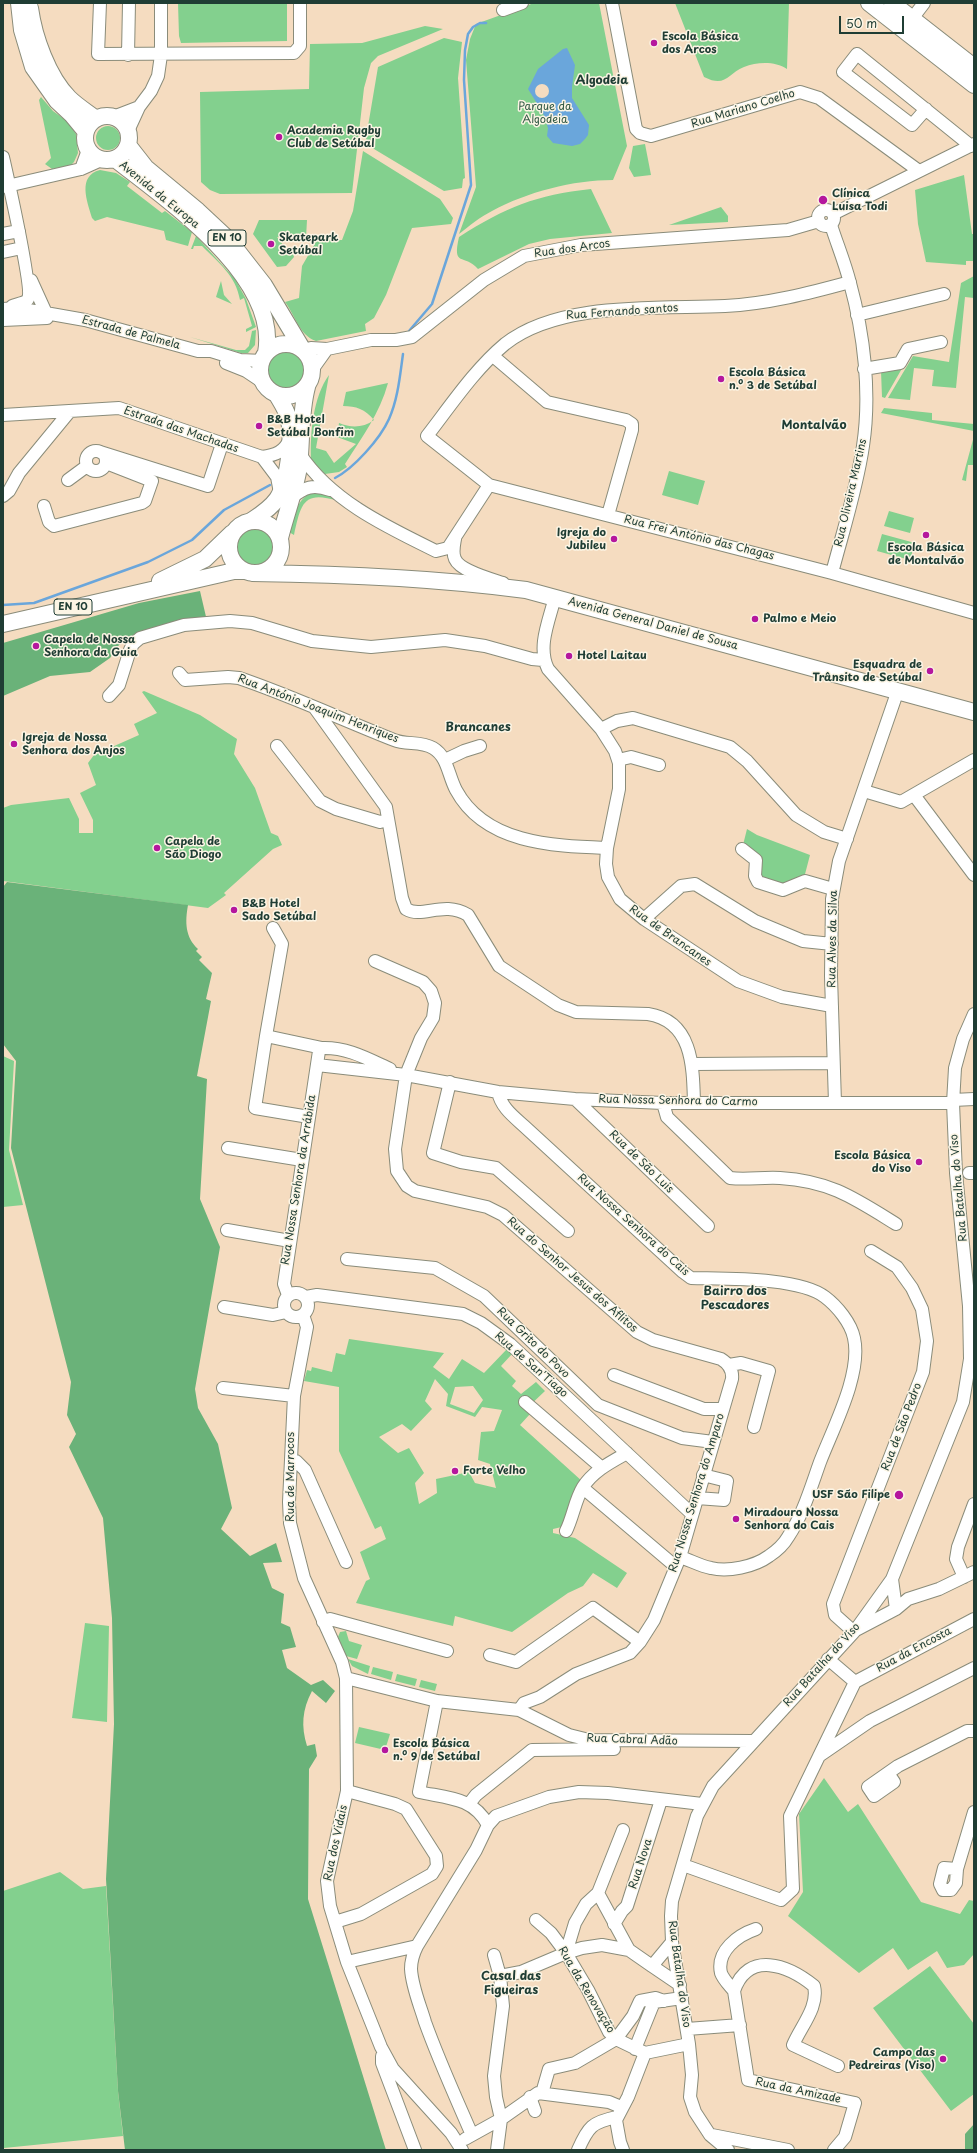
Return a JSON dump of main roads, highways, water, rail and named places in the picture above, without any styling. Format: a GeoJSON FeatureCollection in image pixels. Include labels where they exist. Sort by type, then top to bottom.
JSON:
{"type":"FeatureCollection","features":[{"type":"Feature","properties":{"kind":"main road"},"geometry":{"type":"LineString","coordinates":[[19,3],[22,30],[33,67],[57,101],[72,114],[86,132],[96,119],[67,97],[44,61],[32,25],[30,3]]}},
{"type":"Feature","properties":{"kind":"main road"},"geometry":{"type":"LineString","coordinates":[[869,3],[908,24],[974,67]]}},
{"type":"Feature","properties":{"kind":"main road"},"geometry":{"type":"LineString","coordinates":[[892,3],[908,24],[974,85]]}},
{"type":"Feature","properties":{"kind":"main road","name":"Avenida da Europa"},"geometry":{"type":"LineString","coordinates":[[96,119],[113,117],[125,125],[128,138],[146,168],[198,211],[228,239],[264,285],[303,350]]}},
{"type":"Feature","properties":{"kind":"main road","name":"Avenida da Europa"},"geometry":{"type":"LineString","coordinates":[[86,132],[85,144],[88,150],[108,160],[200,228],[223,251],[245,278],[267,326],[269,340],[264,357]]}},
{"type":"Feature","properties":{"kind":"main road","name":"Avenida da Europa"},"geometry":{"type":"LineString","coordinates":[[108,160],[125,151],[128,138]]}},
{"type":"Feature","properties":{"kind":"main road"},"geometry":{"type":"LineString","coordinates":[[264,357],[275,346],[285,344],[303,350]]}},
{"type":"Feature","properties":{"kind":"main road","name":"EN 10"},"geometry":{"type":"LineString","coordinates":[[143,590],[205,559],[234,530],[242,524],[251,521],[286,495],[296,482],[300,454],[303,401],[312,370],[312,363],[303,350]]}},
{"type":"Feature","properties":{"kind":"main road","name":"EN 10"},"geometry":{"type":"LineString","coordinates":[[3,624],[143,590],[234,571],[248,572],[268,570],[279,558],[286,495],[284,484],[290,439],[288,417],[277,395],[270,391],[261,376],[264,357]]}},
{"type":"Feature","properties":{"kind":"main road"},"geometry":{"type":"LineString","coordinates":[[277,395],[285,397],[294,396],[301,393],[307,387]]}},
{"type":"Feature","properties":{"kind":"main road"},"geometry":{"type":"LineString","coordinates":[[251,521],[261,521],[270,525],[291,562],[302,568],[324,573]]}},
{"type":"Feature","properties":{"kind":"main road"},"geometry":{"type":"LineString","coordinates":[[234,530],[230,538],[230,555],[237,566],[248,572],[324,573]]}},
{"type":"Feature","properties":{"kind":"main road","name":"Avenida General Daniel de Sousa"},"geometry":{"type":"LineString","coordinates":[[324,573],[435,580],[526,590],[898,690],[974,712]]}},
{"type":"Feature","properties":{"kind":"water"},"geometry":{"type":"Polygon","coordinates":[[[567,48],[575,65],[572,98],[589,125],[588,135],[585,139],[580,144],[572,146],[553,143],[547,136],[548,128],[543,113],[528,89],[538,69],[563,49],[567,48]]]}},
{"type":"Feature","properties":{"kind":"waterway"},"geometry":{"type":"LineString","coordinates":[[409,331],[432,304],[471,185],[464,80],[465,50],[468,34],[473,27],[480,23],[486,23]]}},
{"type":"Feature","properties":{"kind":"waterway"},"geometry":{"type":"LineString","coordinates":[[335,478],[350,467],[366,452],[385,427],[395,403],[403,354]]}},
{"type":"Feature","properties":{"kind":"waterway"},"geometry":{"type":"LineString","coordinates":[[3,605],[34,603],[148,562],[192,540],[224,510],[270,485]]}},
{"type":"Feature","properties":{"kind":"place","name":"Escola Básica dos Arcos"},"geometry":{"type":"Point","coordinates":[654,43]}},
{"type":"Feature","properties":{"kind":"place","name":"Academia Rugby Club de Setúbal"},"geometry":{"type":"Point","coordinates":[279,137]}},
{"type":"Feature","properties":{"kind":"place","name":"Clínica Luisa Todi"},"geometry":{"type":"Point","coordinates":[823,200]}},
{"type":"Feature","properties":{"kind":"place","name":"Skatepark Setúbal"},"geometry":{"type":"Point","coordinates":[271,244]}},
{"type":"Feature","properties":{"kind":"place","name":"Escola Básica n.º 3 de Setúbal"},"geometry":{"type":"Point","coordinates":[721,379]}},
{"type":"Feature","properties":{"kind":"place","name":"B&B Hotel Setúbal Bonfim"},"geometry":{"type":"Point","coordinates":[259,426]}},
{"type":"Feature","properties":{"kind":"place","name":"Escola Básica de Montalvão"},"geometry":{"type":"Point","coordinates":[926,535]}},
{"type":"Feature","properties":{"kind":"place","name":"Igreja do Jubileu"},"geometry":{"type":"Point","coordinates":[614,539]}},
{"type":"Feature","properties":{"kind":"place","name":"Palmo e Meio"},"geometry":{"type":"Point","coordinates":[755,619]}},
{"type":"Feature","properties":{"kind":"place","name":"Capela de Nossa Senhora da Guia"},"geometry":{"type":"Point","coordinates":[36,646]}},
{"type":"Feature","properties":{"kind":"place","name":"Hotel Laitau"},"geometry":{"type":"Point","coordinates":[569,656]}},
{"type":"Feature","properties":{"kind":"place","name":"Esquadra de Trânsito de Setúbal"},"geometry":{"type":"Point","coordinates":[930,671]}},
{"type":"Feature","properties":{"kind":"place","name":"Igreja de Nossa Senhora dos Anjos"},"geometry":{"type":"Point","coordinates":[14,744]}},
{"type":"Feature","properties":{"kind":"place","name":"Capela de São Diogo"},"geometry":{"type":"Point","coordinates":[157,848]}},
{"type":"Feature","properties":{"kind":"place","name":"B&B Hotel Sado Setúbal"},"geometry":{"type":"Point","coordinates":[234,910]}},
{"type":"Feature","properties":{"kind":"place","name":"Escola Básica do Viso"},"geometry":{"type":"Point","coordinates":[919,1162]}},
{"type":"Feature","properties":{"kind":"place","name":"Forte Velho"},"geometry":{"type":"Point","coordinates":[455,1471]}},
{"type":"Feature","properties":{"kind":"place","name":"USF São Filipe"},"geometry":{"type":"Point","coordinates":[899,1495]}},
{"type":"Feature","properties":{"kind":"place","name":"Miradouro Nossa Senhora do Cais"},"geometry":{"type":"Point","coordinates":[736,1519]}},
{"type":"Feature","properties":{"kind":"place","name":"Escola Básica n.º 9 de Setúbal"},"geometry":{"type":"Point","coordinates":[385,1750]}},
{"type":"Feature","properties":{"kind":"place","name":"Campo das Pedreiras (Viso)"},"geometry":{"type":"Point","coordinates":[943,2059]}},
{"type":"Feature","properties":{"kind":"district","name":"Algodeia"},"geometry":{"type":"Point","coordinates":[602,81]}},
{"type":"Feature","properties":{"kind":"district","name":"Montalvão"},"geometry":{"type":"Point","coordinates":[814,426]}},
{"type":"Feature","properties":{"kind":"district","name":"Brancanes"},"geometry":{"type":"Point","coordinates":[478,728]}},
{"type":"Feature","properties":{"kind":"district","name":"Bairro dos Pescadores"},"geometry":{"type":"Point","coordinates":[735,1299]}},
{"type":"Feature","properties":{"kind":"district","name":"Casal das Figueiras"},"geometry":{"type":"Point","coordinates":[511,1984]}},
{"type":"Feature","properties":{"kind":"park label","name":"Parque da Algodeia"},"geometry":{"type":"Point","coordinates":[545,113]}}]}
